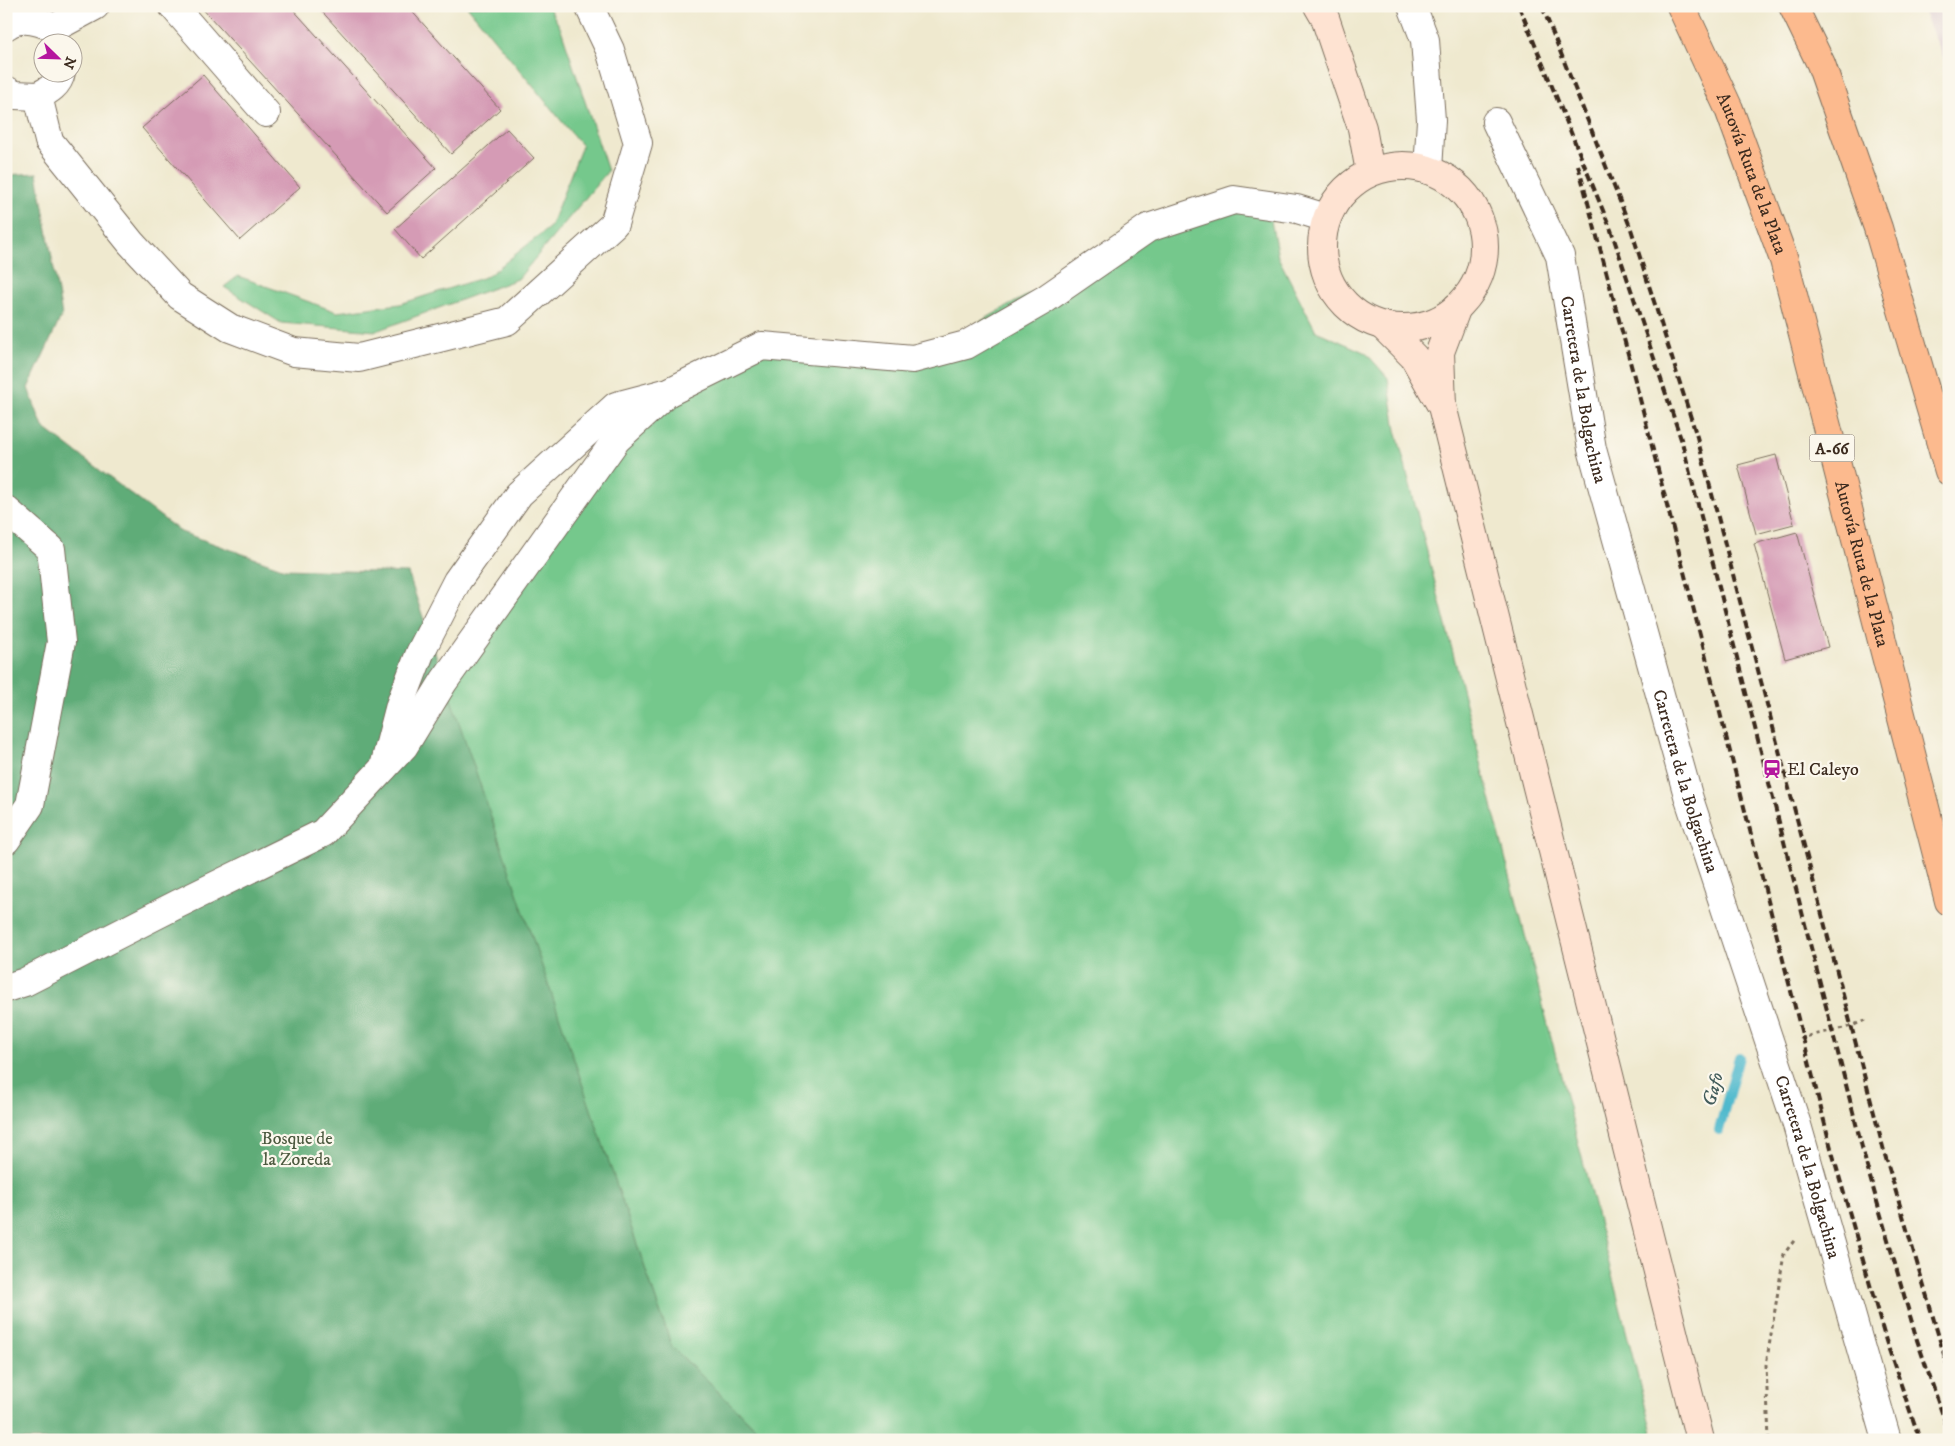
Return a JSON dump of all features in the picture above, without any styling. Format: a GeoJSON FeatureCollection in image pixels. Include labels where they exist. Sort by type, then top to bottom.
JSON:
{"type":"FeatureCollection","features":[{"type":"Feature","properties":{"kind":"highway","name":"Autovía Ruta de la Plata"},"geometry":{"type":"LineString","coordinates":[[1681,6],[1729,109],[1784,260],[1949,901]]}},
{"type":"Feature","properties":{"kind":"highway"},"geometry":{"type":"LineString","coordinates":[[1793,6],[1821,64],[1878,228],[1949,471]]}},
{"type":"Feature","properties":{"kind":"street"},"geometry":{"type":"LineString","coordinates":[[6,26],[11,22],[36,20],[55,26],[95,6]]}},
{"type":"Feature","properties":{"kind":"street"},"geometry":{"type":"LineString","coordinates":[[173,6],[266,113]]}},
{"type":"Feature","properties":{"kind":"street"},"geometry":{"type":"LineString","coordinates":[[38,96],[49,141],[132,243],[180,296],[230,328],[294,352],[359,358],[507,321],[614,224],[638,143],[610,50],[590,6]]}},
{"type":"Feature","properties":{"kind":"street"},"geometry":{"type":"LineString","coordinates":[[1318,6],[1325,18],[1362,128],[1370,172]]}},
{"type":"Feature","properties":{"kind":"street"},"geometry":{"type":"LineString","coordinates":[[1412,6],[1425,40],[1431,120],[1428,170]]}},
{"type":"Feature","properties":{"kind":"street"},"geometry":{"type":"LineString","coordinates":[[6,90],[15,95],[38,96],[51,90],[57,82]]}},
{"type":"Feature","properties":{"kind":"street","name":"Carretera de la Bolgachina"},"geometry":{"type":"LineString","coordinates":[[1496,122],[1560,256],[1592,449],[1689,799],[1797,1125],[1887,1440]]}},
{"type":"Feature","properties":{"kind":"street"},"geometry":{"type":"LineString","coordinates":[[1383,326],[1403,328],[1423,326],[1444,317],[1466,299],[1483,266],[1484,229],[1474,204],[1454,182],[1428,170],[1397,165],[1370,172],[1344,191],[1326,218],[1322,256],[1330,282],[1349,308],[1383,326],[1414,357],[1442,406]]}},
{"type":"Feature","properties":{"kind":"street"},"geometry":{"type":"LineString","coordinates":[[384,767],[400,705],[420,653],[457,581],[520,494],[616,406],[669,392],[762,346],[913,359],[966,345],[1044,300],[1148,228],[1234,200],[1297,209],[1326,218]]}},
{"type":"Feature","properties":{"kind":"street"},"geometry":{"type":"LineString","coordinates":[[1457,307],[1440,352],[1442,406],[1700,1440]]}},
{"type":"Feature","properties":{"kind":"street"},"geometry":{"type":"LineString","coordinates":[[6,988],[25,982],[323,833],[404,746],[444,681],[616,440],[669,392]]}},
{"type":"Feature","properties":{"kind":"street"},"geometry":{"type":"LineString","coordinates":[[6,510],[51,549],[61,642],[30,805],[6,840]]}},
{"type":"Feature","properties":{"kind":"path"},"geometry":{"type":"LineString","coordinates":[[1771,1046],[1787,1040],[1842,1028],[1865,1020]]}},
{"type":"Feature","properties":{"kind":"path"},"geometry":{"type":"LineString","coordinates":[[1769,1440],[1766,1365],[1784,1254],[1820,1205]]}},
{"type":"Feature","properties":{"kind":"shaded area"},"geometry":{"type":"Polygon","coordinates":[[[1921,6],[1949,6],[1949,70],[1921,6]]]}},
{"type":"Feature","properties":{"kind":"green space"},"geometry":{"type":"Polygon","coordinates":[[[467,6],[548,6],[561,29],[608,171],[518,279],[376,331],[281,323],[224,287],[238,276],[337,312],[400,304],[488,276],[550,227],[582,146],[467,6]]]}},
{"type":"Feature","properties":{"kind":"green space","name":"Bosque de la Zoreda"},"geometry":{"type":"Polygon","coordinates":[[[37,173],[62,315],[28,388],[43,427],[181,532],[285,569],[408,573],[672,1347],[768,1440],[6,1440],[6,175],[37,173]]]}},
{"type":"Feature","properties":{"kind":"green space"},"geometry":{"type":"Polygon","coordinates":[[[1268,205],[1278,257],[1316,331],[1366,353],[1388,378],[1396,430],[1654,1440],[768,1440],[672,1347],[444,681],[616,440],[762,346],[913,359],[1148,228],[1268,205]]]}},
{"type":"Feature","properties":{"kind":"building"},"geometry":{"type":"Polygon","coordinates":[[[200,6],[290,6],[436,168],[387,212],[200,6]]]}},
{"type":"Feature","properties":{"kind":"building"},"geometry":{"type":"Polygon","coordinates":[[[317,6],[407,6],[500,109],[451,154],[317,6]]]}},
{"type":"Feature","properties":{"kind":"building"},"geometry":{"type":"Polygon","coordinates":[[[203,75],[300,187],[240,240],[142,128],[203,75]]]}},
{"type":"Feature","properties":{"kind":"building"},"geometry":{"type":"Polygon","coordinates":[[[507,129],[534,158],[421,259],[395,229],[507,129]]]}},
{"type":"Feature","properties":{"kind":"building"},"geometry":{"type":"Polygon","coordinates":[[[1776,455],[1794,524],[1756,534],[1738,465],[1776,455]]]}},
{"type":"Feature","properties":{"kind":"building"},"geometry":{"type":"Polygon","coordinates":[[[1797,532],[1828,647],[1785,659],[1754,544],[1797,532]]]}},
{"type":"Feature","properties":{"kind":"waterway","name":"Gafo"},"geometry":{"type":"LineString","coordinates":[[1719,1130],[1739,1057]]}},
{"type":"Feature","properties":{"kind":"railway"},"geometry":{"type":"LineString","coordinates":[[1519,6],[1611,230],[1682,442],[1867,1167],[1917,1340],[1949,1433]]}},
{"type":"Feature","properties":{"kind":"railway"},"geometry":{"type":"LineString","coordinates":[[1542,6],[1631,229],[1697,437],[1885,1155],[1949,1371]]}},
{"type":"Feature","properties":{"kind":"railway"},"geometry":{"type":"LineString","coordinates":[[1578,165],[1641,403],[1831,1148],[1886,1341],[1920,1440]]}},
{"type":"Feature","properties":{"kind":"place","name":"El Caleyo"},"geometry":{"type":"Point","coordinates":[1772,769]}}]}
